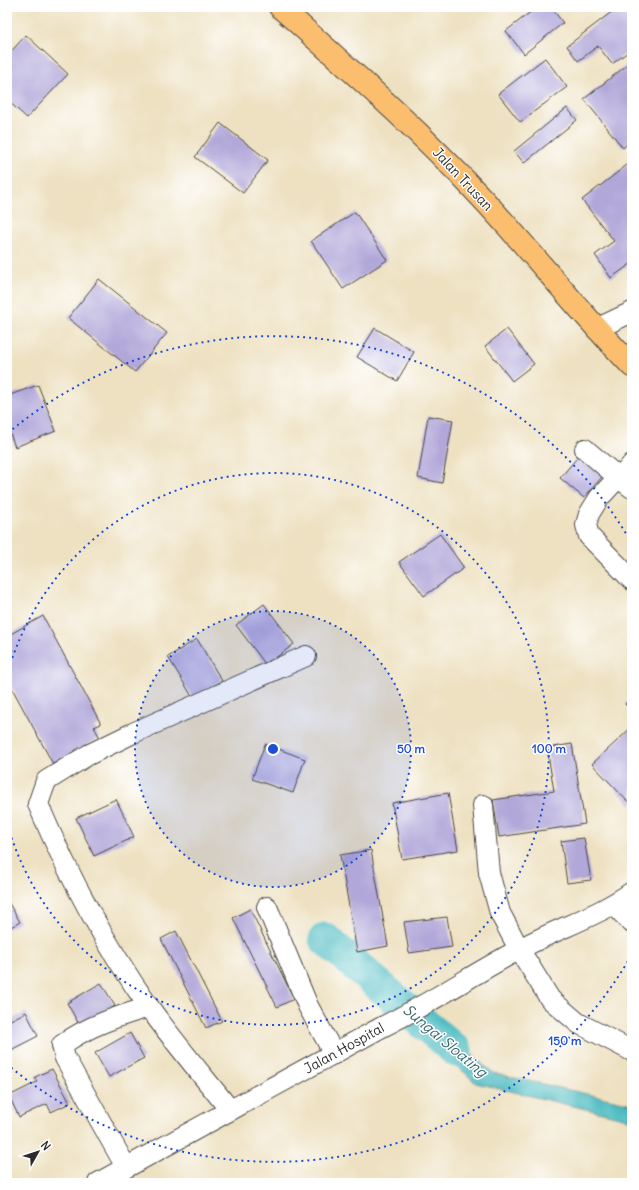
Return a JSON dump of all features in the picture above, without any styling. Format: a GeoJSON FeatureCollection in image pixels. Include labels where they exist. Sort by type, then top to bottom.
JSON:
{"type":"FeatureCollection","features":[{"type":"Feature","properties":{"kind":"main road","name":"Jalan Trusan"},"geometry":{"type":"LineString","coordinates":[[280,7],[417,130],[479,195],[596,329],[632,366]]}},
{"type":"Feature","properties":{"kind":"street"},"geometry":{"type":"LineString","coordinates":[[596,329],[632,312]]}},
{"type":"Feature","properties":{"kind":"street"},"geometry":{"type":"LineString","coordinates":[[585,449],[626,484]]}},
{"type":"Feature","properties":{"kind":"street"},"geometry":{"type":"LineString","coordinates":[[626,484],[632,464]]}},
{"type":"Feature","properties":{"kind":"street"},"geometry":{"type":"LineString","coordinates":[[626,484],[613,483],[599,498],[589,514],[586,525],[589,536],[632,580]]}},
{"type":"Feature","properties":{"kind":"street"},"geometry":{"type":"LineString","coordinates":[[230,1110],[149,1006],[98,927],[50,834],[38,804],[46,781],[88,755],[133,733],[306,656]]}},
{"type":"Feature","properties":{"kind":"street"},"geometry":{"type":"LineString","coordinates":[[483,805],[489,874],[500,913],[518,949],[550,999],[578,1023],[632,1051]]}},
{"type":"Feature","properties":{"kind":"street","name":"Jalan Hospital"},"geometry":{"type":"LineString","coordinates":[[98,1183],[382,1027],[422,1007],[518,949],[614,905],[632,892]]}},
{"type":"Feature","properties":{"kind":"street"},"geometry":{"type":"LineString","coordinates":[[614,905],[632,923]]}},
{"type":"Feature","properties":{"kind":"street"},"geometry":{"type":"LineString","coordinates":[[267,907],[308,1006],[334,1054]]}},
{"type":"Feature","properties":{"kind":"street"},"geometry":{"type":"LineString","coordinates":[[126,1167],[64,1058],[62,1045],[76,1035],[128,1013],[149,1006]]}},
{"type":"Feature","properties":{"kind":"water"},"geometry":{"type":"Polygon","coordinates":[[[429,1017],[493,1073],[632,1104],[632,1120],[476,1083],[413,1026],[429,1017]]]}},
{"type":"Feature","properties":{"kind":"building"},"geometry":{"type":"Polygon","coordinates":[[[537,7],[551,7],[563,23],[524,54],[506,31],[537,7]]]}},
{"type":"Feature","properties":{"kind":"building"},"geometry":{"type":"Polygon","coordinates":[[[618,7],[632,7],[632,49],[612,64],[598,46],[578,61],[567,46],[618,7]]]}},
{"type":"Feature","properties":{"kind":"building"},"geometry":{"type":"Polygon","coordinates":[[[26,35],[68,74],[27,118],[7,100],[7,56],[26,35]]]}},
{"type":"Feature","properties":{"kind":"building"},"geometry":{"type":"Polygon","coordinates":[[[545,58],[567,87],[520,122],[498,94],[545,58]]]}},
{"type":"Feature","properties":{"kind":"building"},"geometry":{"type":"Polygon","coordinates":[[[632,61],[632,140],[623,148],[584,99],[632,61]]]}},
{"type":"Feature","properties":{"kind":"building"},"geometry":{"type":"Polygon","coordinates":[[[567,108],[577,120],[524,163],[514,151],[567,108]]]}},
{"type":"Feature","properties":{"kind":"building"},"geometry":{"type":"Polygon","coordinates":[[[220,123],[268,160],[243,193],[195,157],[220,123]]]}},
{"type":"Feature","properties":{"kind":"building"},"geometry":{"type":"Polygon","coordinates":[[[632,161],[632,263],[611,278],[595,255],[614,241],[582,200],[632,161]]]}},
{"type":"Feature","properties":{"kind":"building"},"geometry":{"type":"Polygon","coordinates":[[[355,212],[387,260],[343,289],[311,241],[355,212]]]}},
{"type":"Feature","properties":{"kind":"building"},"geometry":{"type":"Polygon","coordinates":[[[99,279],[167,333],[135,372],[68,318],[99,279]]]}},
{"type":"Feature","properties":{"kind":"building"},"geometry":{"type":"Polygon","coordinates":[[[375,328],[414,352],[397,381],[357,357],[375,328]]]}},
{"type":"Feature","properties":{"kind":"building"},"geometry":{"type":"Polygon","coordinates":[[[507,329],[534,364],[512,381],[485,346],[507,329]]]}},
{"type":"Feature","properties":{"kind":"building"},"geometry":{"type":"Polygon","coordinates":[[[38,385],[56,431],[15,447],[7,425],[7,396],[38,385]]]}},
{"type":"Feature","properties":{"kind":"building"},"geometry":{"type":"Polygon","coordinates":[[[428,416],[453,420],[442,483],[418,478],[428,416]]]}},
{"type":"Feature","properties":{"kind":"building"},"geometry":{"type":"Polygon","coordinates":[[[582,452],[606,472],[584,498],[560,478],[582,452]]]}},
{"type":"Feature","properties":{"kind":"building"},"geometry":{"type":"Polygon","coordinates":[[[440,534],[464,568],[424,596],[399,562],[440,534]]]}},
{"type":"Feature","properties":{"kind":"building"},"geometry":{"type":"Polygon","coordinates":[[[264,604],[294,644],[266,665],[236,625],[264,604]]]}},
{"type":"Feature","properties":{"kind":"building"},"geometry":{"type":"Polygon","coordinates":[[[43,616],[101,724],[94,727],[100,738],[53,764],[7,679],[7,673],[11,671],[7,664],[7,653],[13,650],[7,640],[7,636],[43,616]]]}},
{"type":"Feature","properties":{"kind":"building"},"geometry":{"type":"Polygon","coordinates":[[[197,639],[222,681],[193,698],[168,657],[197,639]]]}},
{"type":"Feature","properties":{"kind":"building"},"geometry":{"type":"Polygon","coordinates":[[[632,698],[632,711],[625,704],[632,698]]]}},
{"type":"Feature","properties":{"kind":"building"},"geometry":{"type":"Polygon","coordinates":[[[632,727],[632,806],[592,764],[632,727]]]}},
{"type":"Feature","properties":{"kind":"building"},"geometry":{"type":"Polygon","coordinates":[[[265,744],[305,759],[293,793],[252,779],[265,744]]]}},
{"type":"Feature","properties":{"kind":"building"},"geometry":{"type":"Polygon","coordinates":[[[572,744],[585,824],[499,837],[493,800],[554,791],[547,748],[572,744]]]}},
{"type":"Feature","properties":{"kind":"building"},"geometry":{"type":"Polygon","coordinates":[[[448,793],[458,850],[402,859],[392,803],[448,793]]]}},
{"type":"Feature","properties":{"kind":"building"},"geometry":{"type":"Polygon","coordinates":[[[116,799],[134,837],[94,856],[76,818],[116,799]]]}},
{"type":"Feature","properties":{"kind":"building"},"geometry":{"type":"Polygon","coordinates":[[[584,838],[591,880],[567,883],[561,841],[584,838]]]}},
{"type":"Feature","properties":{"kind":"building"},"geometry":{"type":"Polygon","coordinates":[[[371,850],[388,946],[357,952],[340,855],[371,850]]]}},
{"type":"Feature","properties":{"kind":"building"},"geometry":{"type":"Polygon","coordinates":[[[7,900],[20,922],[7,929],[7,900]]]}},
{"type":"Feature","properties":{"kind":"building"},"geometry":{"type":"Polygon","coordinates":[[[250,909],[294,999],[277,1007],[233,918],[250,909]]]}},
{"type":"Feature","properties":{"kind":"building"},"geometry":{"type":"Polygon","coordinates":[[[447,917],[452,947],[409,953],[404,922],[447,917]]]}},
{"type":"Feature","properties":{"kind":"building"},"geometry":{"type":"Polygon","coordinates":[[[176,931],[222,1021],[206,1028],[161,939],[176,931]]]}},
{"type":"Feature","properties":{"kind":"building"},"geometry":{"type":"Polygon","coordinates":[[[101,983],[115,1006],[80,1026],[67,1003],[101,983]]]}},
{"type":"Feature","properties":{"kind":"building"},"geometry":{"type":"Polygon","coordinates":[[[26,1012],[38,1036],[7,1052],[7,1022],[26,1012]]]}},
{"type":"Feature","properties":{"kind":"building"},"geometry":{"type":"Polygon","coordinates":[[[130,1033],[144,1058],[109,1077],[95,1053],[130,1033]]]}},
{"type":"Feature","properties":{"kind":"building"},"geometry":{"type":"Polygon","coordinates":[[[52,1069],[70,1103],[51,1112],[47,1104],[19,1117],[9,1096],[37,1082],[35,1077],[52,1069]]]}},
{"type":"Feature","properties":{"kind":"waterway","name":"Sungai Sloating"},"geometry":{"type":"LineString","coordinates":[[325,939],[456,1051]]}}]}
